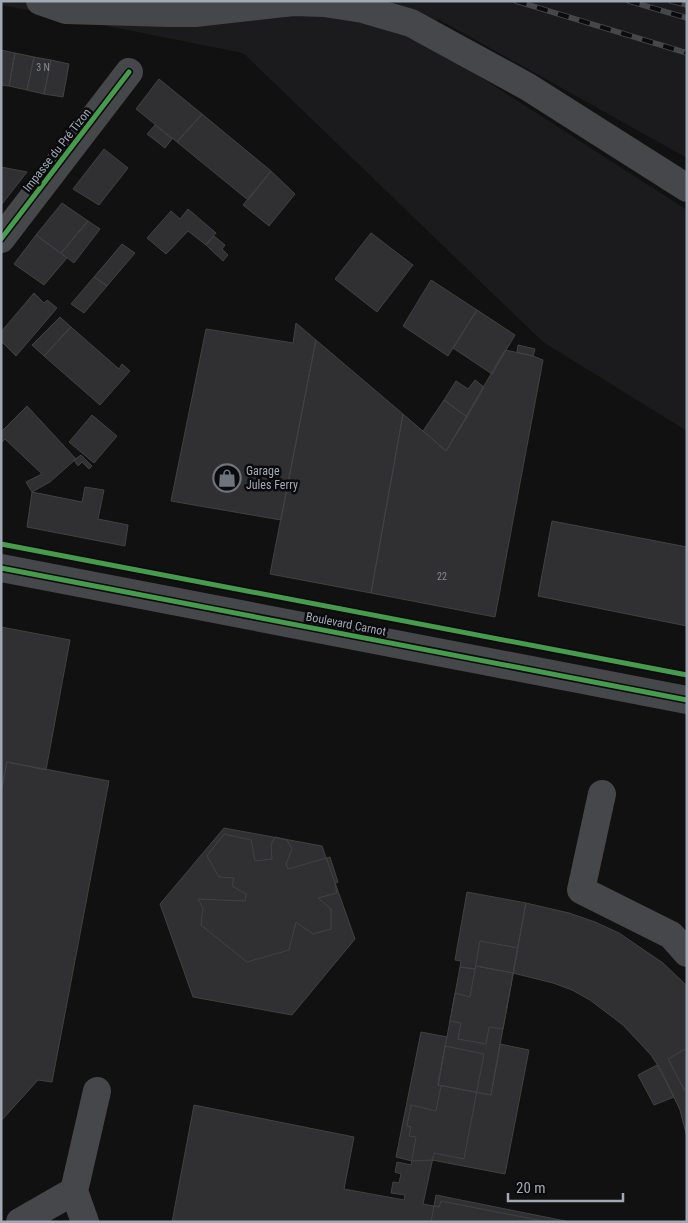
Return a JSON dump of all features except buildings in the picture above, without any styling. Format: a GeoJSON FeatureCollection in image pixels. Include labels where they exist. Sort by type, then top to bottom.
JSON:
{"type":"FeatureCollection","features":[{"type":"Feature","properties":{"kind":"street"},"geometry":{"type":"LineString","coordinates":[[40,1],[66,10],[169,13],[195,13],[293,2],[317,3],[362,9],[395,18],[411,23],[528,87],[687,188]]}},
{"type":"Feature","properties":{"kind":"street","name":"Impasse du Pré Tizon"},"geometry":{"type":"LineString","coordinates":[[1,239],[129,72]]}},
{"type":"Feature","properties":{"kind":"street","name":"Boulevard Carnot"},"geometry":{"type":"LineString","coordinates":[[1,568],[687,700]]}},
{"type":"Feature","properties":{"kind":"street"},"geometry":{"type":"LineString","coordinates":[[602,794],[581,890],[671,935],[687,953]]}},
{"type":"Feature","properties":{"kind":"street"},"geometry":{"type":"LineString","coordinates":[[85,1222],[74,1191],[97,1091]]}},
{"type":"Feature","properties":{"kind":"street"},"geometry":{"type":"LineString","coordinates":[[20,1222],[74,1191]]}},
{"type":"Feature","properties":{"kind":"shaded area"},"geometry":{"type":"Polygon","coordinates":[[[1,1],[687,1],[687,158],[438,19],[426,42],[687,210],[687,431],[543,342],[243,53],[1,5],[1,1]]]}},
{"type":"Feature","properties":{"kind":"railway"},"geometry":{"type":"LineString","coordinates":[[516,1],[687,53]]}},
{"type":"Feature","properties":{"kind":"railway"},"geometry":{"type":"LineString","coordinates":[[629,1],[687,18]]}},
{"type":"Feature","properties":{"kind":"railway"},"geometry":{"type":"LineString","coordinates":[[671,1],[687,5]]}},
{"type":"Feature","properties":{"kind":"cycle path"},"geometry":{"type":"LineString","coordinates":[[1,239],[129,72]]}},
{"type":"Feature","properties":{"kind":"cycle path"},"geometry":{"type":"LineString","coordinates":[[1,544],[687,675]]}},
{"type":"Feature","properties":{"kind":"cycle path"},"geometry":{"type":"LineString","coordinates":[[1,568],[687,700]]}},
{"type":"Feature","properties":{"kind":"place","name":"Garage Jules Ferry"},"geometry":{"type":"Point","coordinates":[227,478]}}]}
